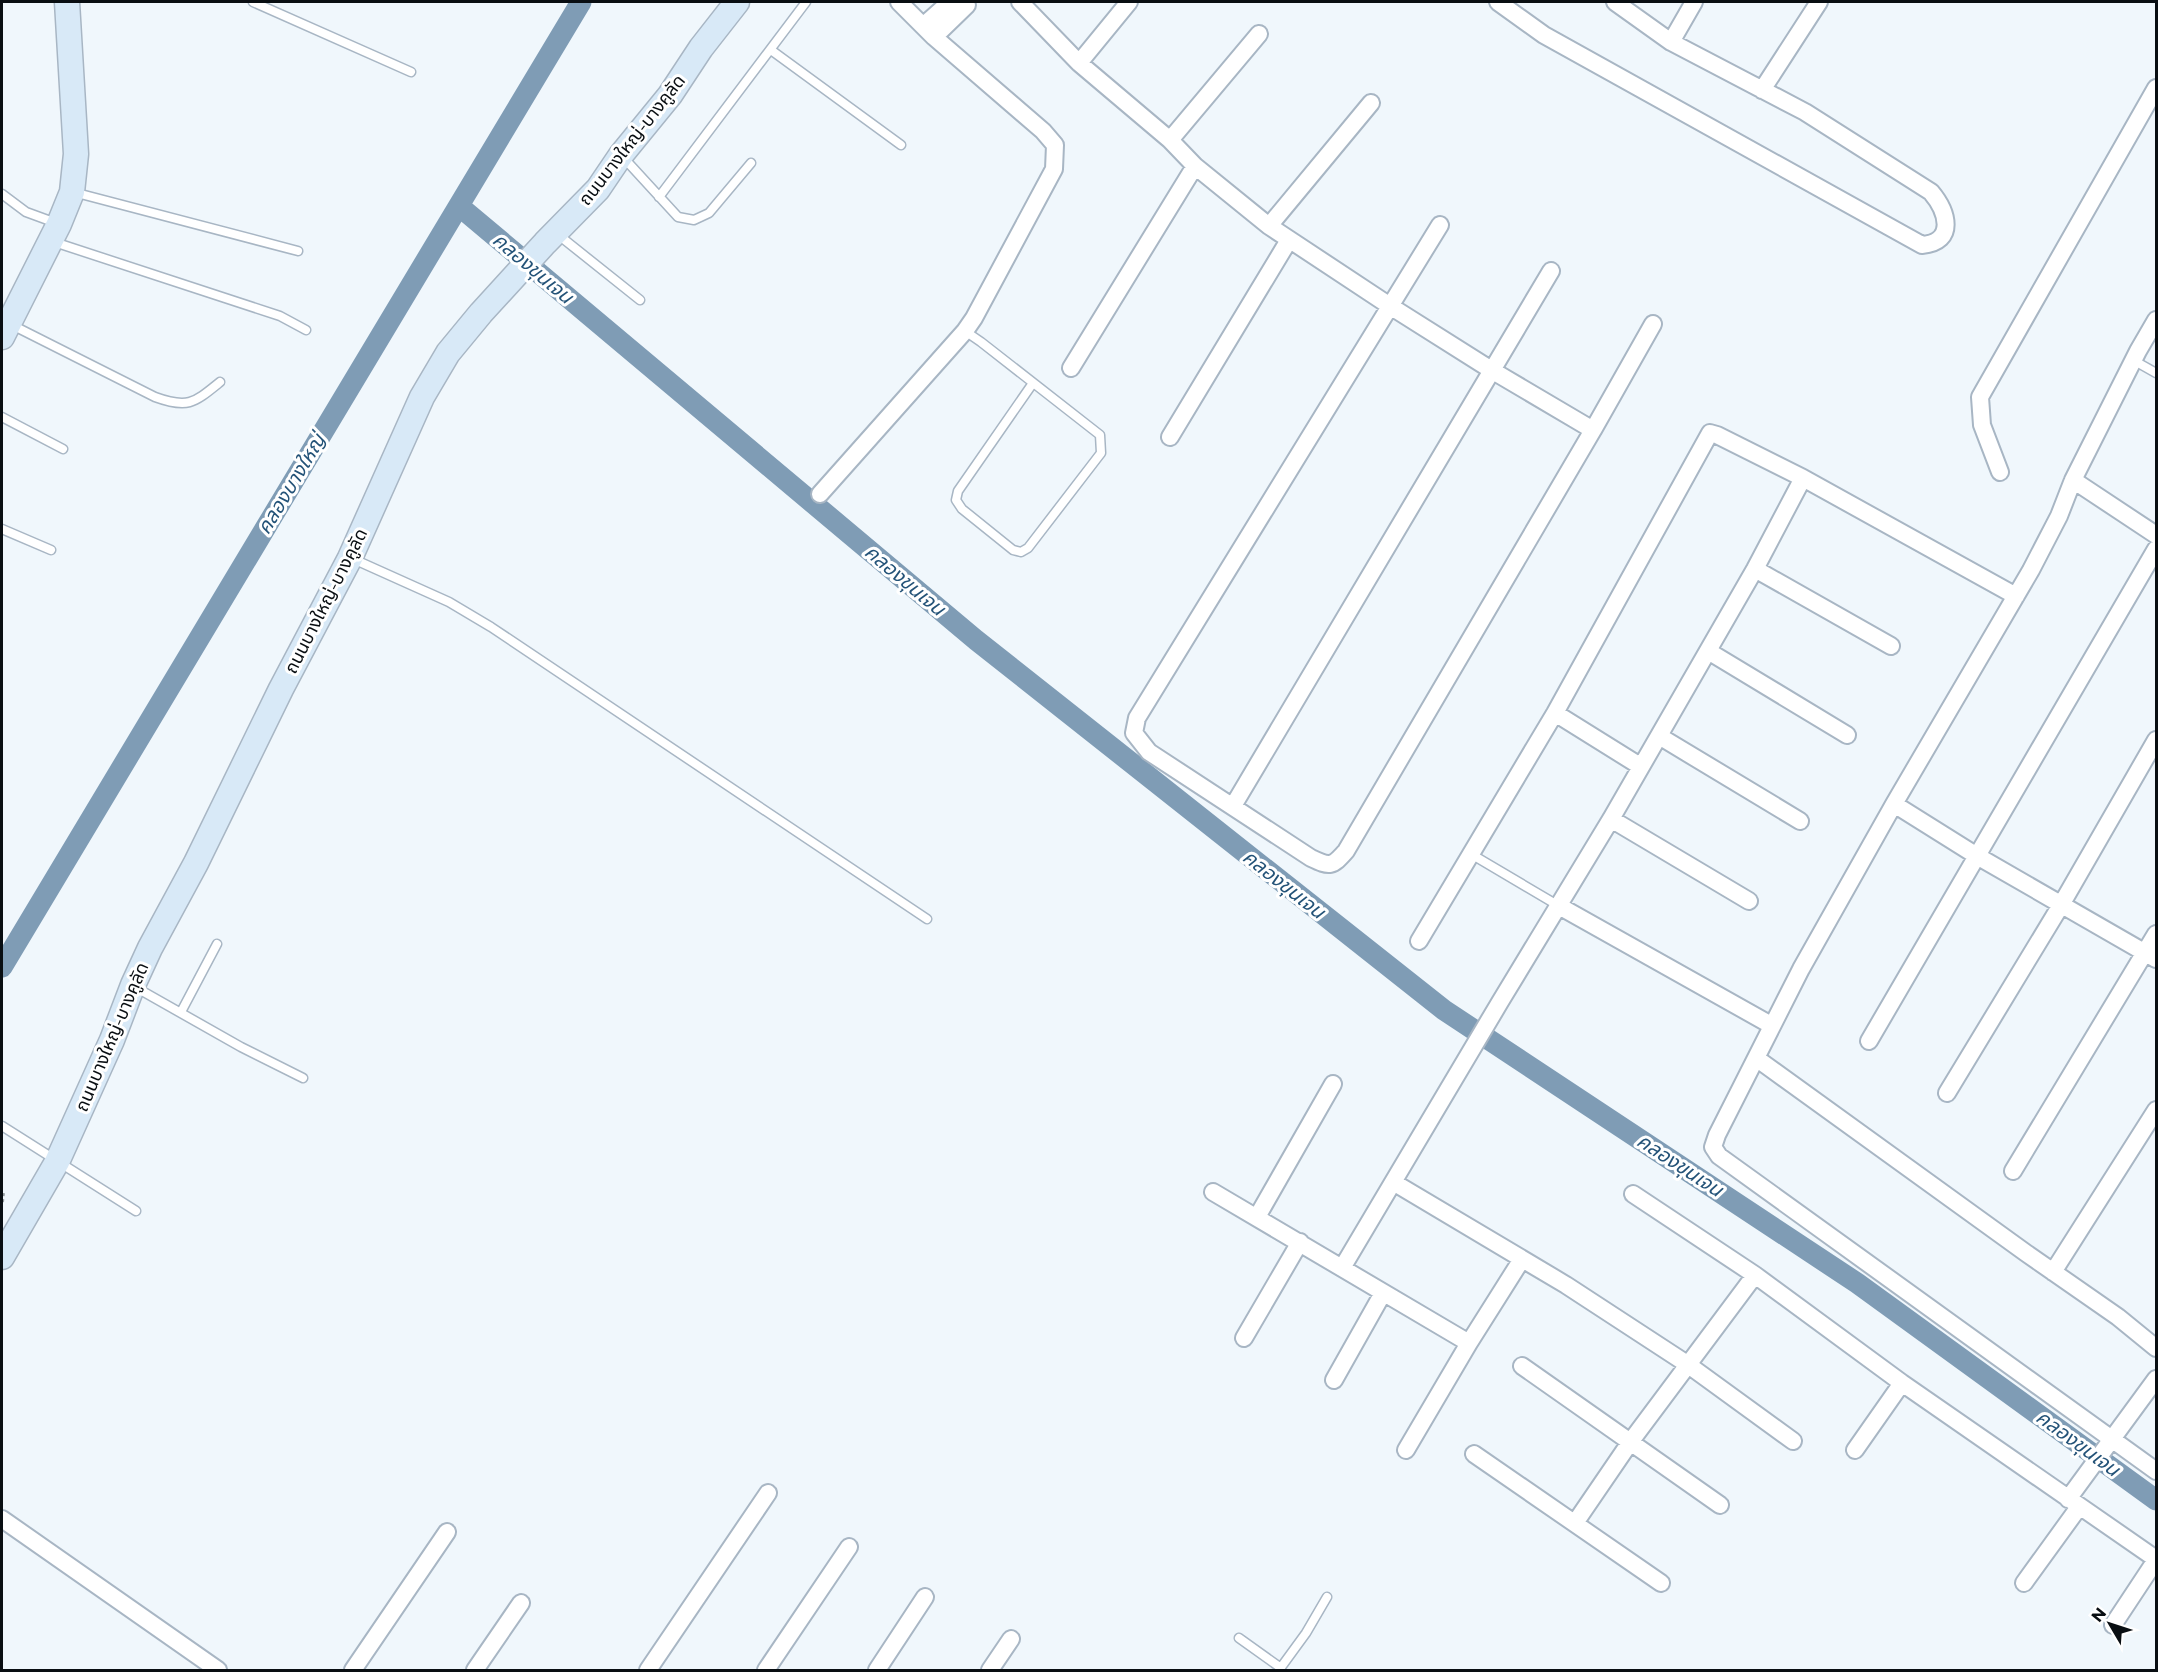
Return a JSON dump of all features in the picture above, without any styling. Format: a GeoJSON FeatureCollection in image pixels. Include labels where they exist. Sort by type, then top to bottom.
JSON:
{"type":"FeatureCollection","features":[{"type":"Feature","properties":{"kind":"street"},"geometry":{"type":"LineString","coordinates":[[5,330],[55,232],[72,192],[76,154],[67,2]]}},
{"type":"Feature","properties":{"kind":"street","name":"ถนนบางใหญ่-บางคูลัด"},"geometry":{"type":"LineString","coordinates":[[2,1257],[57,1162],[112,1040],[133,985],[281,689],[350,558],[422,397],[448,353],[481,313],[598,189],[621,155],[670,95],[701,48],[737,2]]}},
{"type":"Feature","properties":{"kind":"street"},"geometry":{"type":"LineString","coordinates":[[820,494],[965,331],[1054,169],[1055,145],[1043,131],[928,32],[898,2]]}},
{"type":"Feature","properties":{"kind":"street"},"geometry":{"type":"LineString","coordinates":[[928,32],[950,2]]}},
{"type":"Feature","properties":{"kind":"street"},"geometry":{"type":"LineString","coordinates":[[1020,2],[1079,63],[1170,140],[1195,166],[1269,226],[1493,371],[1593,430]]}},
{"type":"Feature","properties":{"kind":"street"},"geometry":{"type":"LineString","coordinates":[[1079,63],[1129,2]]}},
{"type":"Feature","properties":{"kind":"street"},"geometry":{"type":"LineString","coordinates":[[1498,2],[1544,35],[1922,245],[1932,244],[1943,235],[1947,220],[1941,204],[1931,192],[1814,117],[1671,42],[1615,2]]}},
{"type":"Feature","properties":{"kind":"street"},"geometry":{"type":"LineString","coordinates":[[1671,42],[1694,2]]}},
{"type":"Feature","properties":{"kind":"street"},"geometry":{"type":"LineString","coordinates":[[1762,90],[1819,2]]}},
{"type":"Feature","properties":{"kind":"street"},"geometry":{"type":"LineString","coordinates":[[928,32],[967,5]]}},
{"type":"Feature","properties":{"kind":"street"},"geometry":{"type":"LineString","coordinates":[[1170,140],[1259,34]]}},
{"type":"Feature","properties":{"kind":"street"},"geometry":{"type":"LineString","coordinates":[[2000,472],[1983,425],[1980,397],[2157,88]]}},
{"type":"Feature","properties":{"kind":"street"},"geometry":{"type":"LineString","coordinates":[[1269,226],[1371,103]]}},
{"type":"Feature","properties":{"kind":"street"},"geometry":{"type":"LineString","coordinates":[[1071,369],[1195,166]]}},
{"type":"Feature","properties":{"kind":"street"},"geometry":{"type":"LineString","coordinates":[[1440,225],[1137,718],[1134,733],[1149,752],[1311,858],[1326,865],[1334,864],[1346,851],[1653,324]]}},
{"type":"Feature","properties":{"kind":"street"},"geometry":{"type":"LineString","coordinates":[[1170,437],[1289,240]]}},
{"type":"Feature","properties":{"kind":"street"},"geometry":{"type":"LineString","coordinates":[[1233,806],[1551,272]]}},
{"type":"Feature","properties":{"kind":"street"},"geometry":{"type":"LineString","coordinates":[[2157,320],[2133,360],[2073,480],[2060,516],[2016,596],[1894,804],[1771,1025],[1713,1147],[1719,1156],[2037,1387],[2110,1443],[2157,1471]]}},
{"type":"Feature","properties":{"kind":"street"},"geometry":{"type":"LineString","coordinates":[[1419,941],[1555,713],[1710,433],[1803,478],[2016,596]]}},
{"type":"Feature","properties":{"kind":"street"},"geometry":{"type":"LineString","coordinates":[[1342,1268],[1611,819],[1755,570],[1803,478]]}},
{"type":"Feature","properties":{"kind":"street"},"geometry":{"type":"LineString","coordinates":[[2073,480],[2157,535]]}},
{"type":"Feature","properties":{"kind":"street"},"geometry":{"type":"LineString","coordinates":[[1869,1041],[2157,549]]}},
{"type":"Feature","properties":{"kind":"street"},"geometry":{"type":"LineString","coordinates":[[1755,570],[1891,646]]}},
{"type":"Feature","properties":{"kind":"street"},"geometry":{"type":"LineString","coordinates":[[1708,651],[1847,735]]}},
{"type":"Feature","properties":{"kind":"street"},"geometry":{"type":"LineString","coordinates":[[1555,713],[1640,766]]}},
{"type":"Feature","properties":{"kind":"street"},"geometry":{"type":"LineString","coordinates":[[1659,736],[1800,821]]}},
{"type":"Feature","properties":{"kind":"street"},"geometry":{"type":"LineString","coordinates":[[1947,1093],[2061,905],[2157,740]]}},
{"type":"Feature","properties":{"kind":"street"},"geometry":{"type":"LineString","coordinates":[[1894,804],[1977,856],[2151,956]]}},
{"type":"Feature","properties":{"kind":"street"},"geometry":{"type":"LineString","coordinates":[[1611,819],[1749,902]]}},
{"type":"Feature","properties":{"kind":"street"},"geometry":{"type":"LineString","coordinates":[[1559,906],[1771,1025]]}},
{"type":"Feature","properties":{"kind":"street"},"geometry":{"type":"LineString","coordinates":[[2013,1171],[2151,956],[2157,934]]}},
{"type":"Feature","properties":{"kind":"street"},"geometry":{"type":"LineString","coordinates":[[1756,1058],[2118,1317],[2157,1348]]}},
{"type":"Feature","properties":{"kind":"street"},"geometry":{"type":"LineString","coordinates":[[1257,1217],[1333,1084]]}},
{"type":"Feature","properties":{"kind":"street"},"geometry":{"type":"LineString","coordinates":[[2053,1272],[2157,1110]]}},
{"type":"Feature","properties":{"kind":"street"},"geometry":{"type":"LineString","coordinates":[[1393,1182],[1566,1285],[1687,1364],[1793,1441]]}},
{"type":"Feature","properties":{"kind":"street"},"geometry":{"type":"LineString","coordinates":[[1213,1192],[1468,1343]]}},
{"type":"Feature","properties":{"kind":"street"},"geometry":{"type":"LineString","coordinates":[[1633,1194],[1755,1275],[1902,1383],[2157,1559],[2113,1625]]}},
{"type":"Feature","properties":{"kind":"street"},"geometry":{"type":"LineString","coordinates":[[1244,1338],[1300,1242]]}},
{"type":"Feature","properties":{"kind":"street"},"geometry":{"type":"LineString","coordinates":[[1406,1450],[1468,1343],[1522,1259]]}},
{"type":"Feature","properties":{"kind":"street"},"geometry":{"type":"LineString","coordinates":[[1575,1523],[1631,1441],[1755,1275]]}},
{"type":"Feature","properties":{"kind":"street"},"geometry":{"type":"LineString","coordinates":[[1334,1380],[1383,1293]]}},
{"type":"Feature","properties":{"kind":"street"},"geometry":{"type":"LineString","coordinates":[[1522,1366],[1720,1505]]}},
{"type":"Feature","properties":{"kind":"street"},"geometry":{"type":"LineString","coordinates":[[2024,1583],[2073,1503],[2080,1482],[2157,1379]]}},
{"type":"Feature","properties":{"kind":"street"},"geometry":{"type":"LineString","coordinates":[[1855,1450],[1902,1383]]}},
{"type":"Feature","properties":{"kind":"street"},"geometry":{"type":"LineString","coordinates":[[1474,1454],[1662,1583]]}},
{"type":"Feature","properties":{"kind":"street"},"geometry":{"type":"LineString","coordinates":[[648,1671],[768,1493]]}},
{"type":"Feature","properties":{"kind":"street"},"geometry":{"type":"LineString","coordinates":[[2,1519],[218,1671]]}},
{"type":"Feature","properties":{"kind":"street"},"geometry":{"type":"LineString","coordinates":[[353,1671],[447,1532]]}},
{"type":"Feature","properties":{"kind":"street"},"geometry":{"type":"LineString","coordinates":[[766,1671],[849,1547]]}},
{"type":"Feature","properties":{"kind":"street"},"geometry":{"type":"LineString","coordinates":[[877,1671],[925,1597]]}},
{"type":"Feature","properties":{"kind":"street"},"geometry":{"type":"LineString","coordinates":[[475,1671],[521,1603]]}},
{"type":"Feature","properties":{"kind":"street"},"geometry":{"type":"LineString","coordinates":[[990,1671],[1011,1639]]}},
{"type":"Feature","properties":{"kind":"lane"},"geometry":{"type":"LineString","coordinates":[[253,2],[411,72]]}},
{"type":"Feature","properties":{"kind":"lane"},"geometry":{"type":"LineString","coordinates":[[659,197],[806,2]]}},
{"type":"Feature","properties":{"kind":"lane"},"geometry":{"type":"LineString","coordinates":[[771,50],[901,145]]}},
{"type":"Feature","properties":{"kind":"lane"},"geometry":{"type":"LineString","coordinates":[[621,155],[678,217],[694,220],[709,213],[751,163]]}},
{"type":"Feature","properties":{"kind":"lane"},"geometry":{"type":"LineString","coordinates":[[72,192],[298,251]]}},
{"type":"Feature","properties":{"kind":"lane"},"geometry":{"type":"LineString","coordinates":[[2,194],[55,232],[270,312],[306,330]]}},
{"type":"Feature","properties":{"kind":"lane"},"geometry":{"type":"LineString","coordinates":[[550,238],[640,300]]}},
{"type":"Feature","properties":{"kind":"lane"},"geometry":{"type":"LineString","coordinates":[[5,330],[155,398],[177,405],[197,400],[220,382]]}},
{"type":"Feature","properties":{"kind":"lane"},"geometry":{"type":"LineString","coordinates":[[965,331],[1033,383],[1100,435],[1101,453],[1028,548],[1021,552],[1013,550],[962,509],[956,500],[957,490],[1033,383]]}},
{"type":"Feature","properties":{"kind":"lane"},"geometry":{"type":"LineString","coordinates":[[2133,360],[2157,373]]}},
{"type":"Feature","properties":{"kind":"lane"},"geometry":{"type":"LineString","coordinates":[[2,417],[63,449]]}},
{"type":"Feature","properties":{"kind":"lane"},"geometry":{"type":"LineString","coordinates":[[2,529],[51,550]]}},
{"type":"Feature","properties":{"kind":"lane"},"geometry":{"type":"LineString","coordinates":[[350,558],[449,602],[491,627],[927,919]]}},
{"type":"Feature","properties":{"kind":"lane"},"geometry":{"type":"LineString","coordinates":[[1471,854],[1559,906]]}},
{"type":"Feature","properties":{"kind":"lane"},"geometry":{"type":"LineString","coordinates":[[181,1012],[217,944]]}},
{"type":"Feature","properties":{"kind":"lane"},"geometry":{"type":"LineString","coordinates":[[133,985],[241,1047],[303,1078]]}},
{"type":"Feature","properties":{"kind":"lane"},"geometry":{"type":"LineString","coordinates":[[2,1126],[136,1211]]}},
{"type":"Feature","properties":{"kind":"lane"},"geometry":{"type":"LineString","coordinates":[[1239,1638],[1280,1669],[1306,1633],[1327,1597]]}},
{"type":"Feature","properties":{"kind":"path"},"geometry":{"type":"LineString","coordinates":[[2,1202],[3,1192]]}},
{"type":"Feature","properties":{"kind":"waterway","name":"คลองบางใหญ่"},"geometry":{"type":"LineString","coordinates":[[2,967],[581,2]]}},
{"type":"Feature","properties":{"kind":"waterway","name":"คลองขุนเจน"},"geometry":{"type":"LineString","coordinates":[[459,206],[976,640],[1444,1010],[1857,1283],[2156,1500]]}}]}
